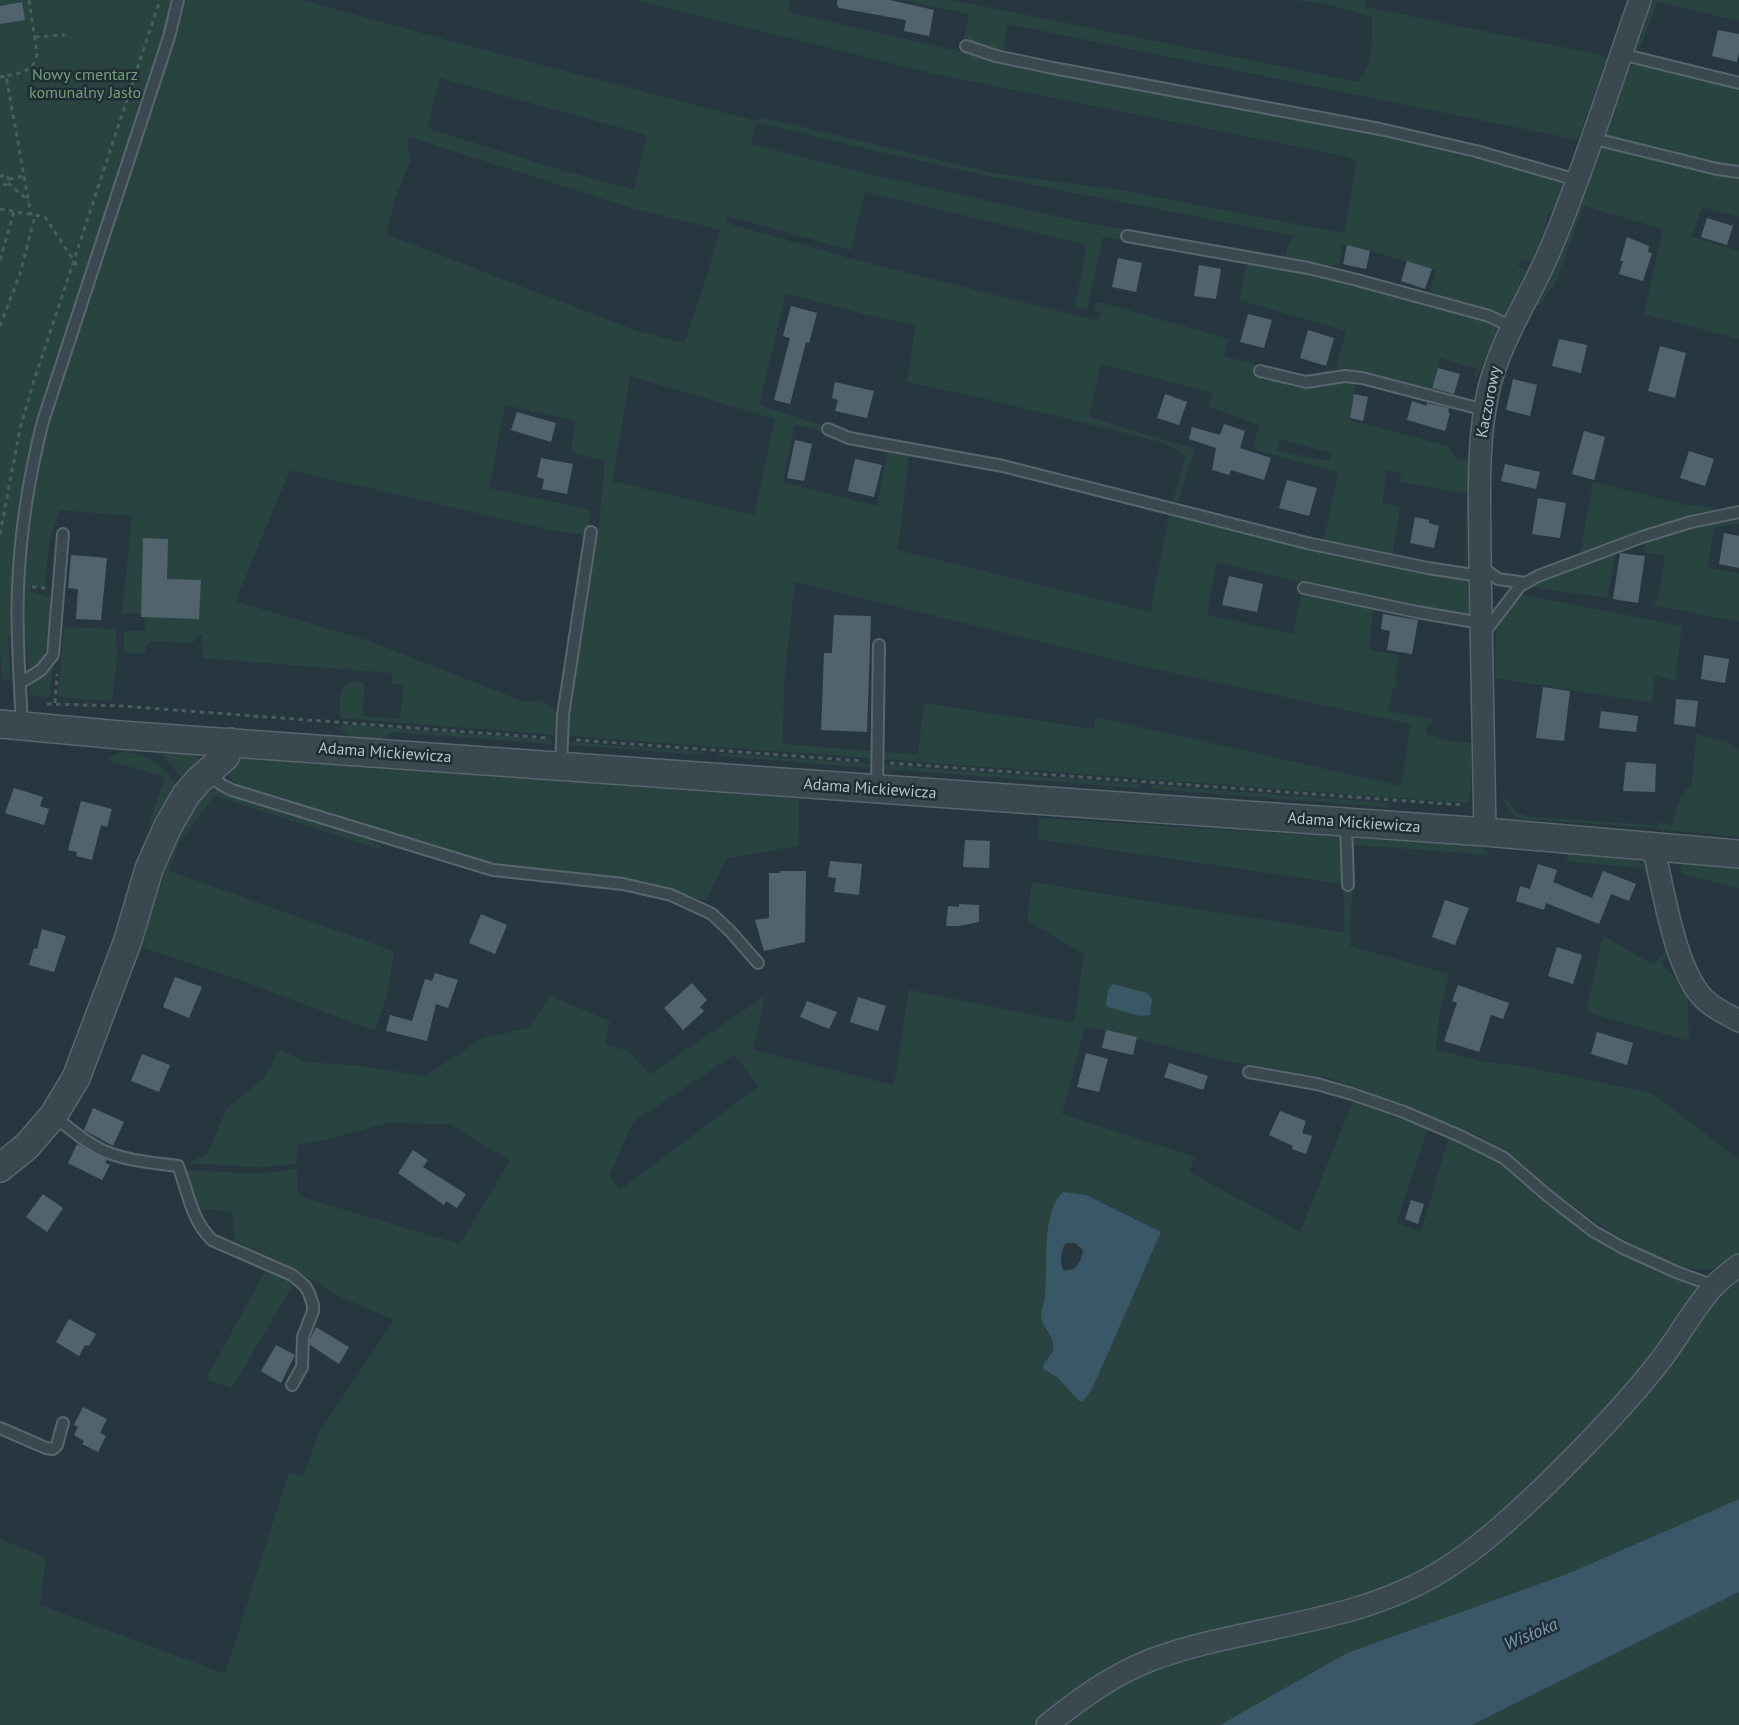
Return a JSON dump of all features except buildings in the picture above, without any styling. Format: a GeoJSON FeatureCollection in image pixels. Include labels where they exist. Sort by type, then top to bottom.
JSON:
{"type":"FeatureCollection","features":[{"type":"Feature","properties":{"kind":"street","name":"Kaczorowy"},"geometry":{"type":"LineString","coordinates":[[1485,832],[1480,571],[1481,443],[1485,410],[1497,360],[1544,263],[1577,180],[1640,0]]}},
{"type":"Feature","properties":{"kind":"street","name":"Adama Mickiewicza"},"geometry":{"type":"LineString","coordinates":[[14,718],[230,742],[1485,832],[1739,854]]}},
{"type":"Feature","properties":{"kind":"street"},"geometry":{"type":"LineString","coordinates":[[0,1168],[27,1146],[53,1116],[75,1078],[127,943],[149,869],[167,828],[186,795],[226,756],[230,742]]}},
{"type":"Feature","properties":{"kind":"street"},"geometry":{"type":"LineString","coordinates":[[1653,847],[1678,950],[1688,978],[1710,1005],[1739,1021]]}},
{"type":"Feature","properties":{"kind":"street"},"geometry":{"type":"LineString","coordinates":[[1047,1725],[1084,1696],[1120,1673],[1150,1661],[1179,1651],[1347,1612],[1419,1584],[1455,1563],[1505,1523],[1611,1418],[1658,1364],[1714,1286],[1739,1265]]}},
{"type":"Feature","properties":{"kind":"lane"},"geometry":{"type":"LineString","coordinates":[[14,718],[20,683],[18,586],[22,532],[35,453],[43,421],[169,36],[178,0]]}},
{"type":"Feature","properties":{"kind":"lane"},"geometry":{"type":"LineString","coordinates":[[966,46],[996,56],[1053,68],[1390,131],[1476,151],[1577,180]]}},
{"type":"Feature","properties":{"kind":"lane"},"geometry":{"type":"LineString","coordinates":[[1621,54],[1739,83]]}},
{"type":"Feature","properties":{"kind":"lane"},"geometry":{"type":"LineString","coordinates":[[1591,138],[1739,172]]}},
{"type":"Feature","properties":{"kind":"lane"},"geometry":{"type":"LineString","coordinates":[[1127,236],[1331,274],[1489,316],[1512,327]]}},
{"type":"Feature","properties":{"kind":"lane"},"geometry":{"type":"LineString","coordinates":[[1260,371],[1306,382],[1345,376],[1362,378],[1485,410]]}},
{"type":"Feature","properties":{"kind":"lane"},"geometry":{"type":"LineString","coordinates":[[828,429],[849,438],[1003,466],[1307,543],[1428,568],[1480,571],[1498,579],[1526,583]]}},
{"type":"Feature","properties":{"kind":"lane"},"geometry":{"type":"LineString","coordinates":[[1304,588],[1417,612],[1481,630],[1526,583],[1635,539],[1691,522],[1739,512]]}},
{"type":"Feature","properties":{"kind":"lane"},"geometry":{"type":"LineString","coordinates":[[561,766],[563,714],[591,532]]}},
{"type":"Feature","properties":{"kind":"lane"},"geometry":{"type":"LineString","coordinates":[[20,683],[41,670],[53,655],[63,534]]}},
{"type":"Feature","properties":{"kind":"lane"},"geometry":{"type":"LineString","coordinates":[[877,789],[879,645]]}},
{"type":"Feature","properties":{"kind":"lane"},"geometry":{"type":"LineString","coordinates":[[207,773],[232,790],[493,870],[623,884],[671,895],[712,914],[758,963]]}},
{"type":"Feature","properties":{"kind":"lane"},"geometry":{"type":"LineString","coordinates":[[1346,823],[1348,885]]}},
{"type":"Feature","properties":{"kind":"lane"},"geometry":{"type":"LineString","coordinates":[[1249,1072],[1317,1084],[1352,1094],[1404,1112],[1480,1145],[1504,1158],[1593,1231],[1623,1248],[1714,1286]]}},
{"type":"Feature","properties":{"kind":"lane"},"geometry":{"type":"LineString","coordinates":[[53,1116],[78,1136],[105,1152],[132,1160],[178,1166],[193,1212],[203,1230],[212,1240],[292,1275],[304,1286],[312,1298],[313,1311],[303,1337],[302,1367],[292,1385]]}},
{"type":"Feature","properties":{"kind":"lane"},"geometry":{"type":"LineString","coordinates":[[0,1428],[53,1449],[57,1446],[63,1423]]}},
{"type":"Feature","properties":{"kind":"path"},"geometry":{"type":"LineString","coordinates":[[0,77],[25,72],[34,64],[37,53],[29,0]]}},
{"type":"Feature","properties":{"kind":"path"},"geometry":{"type":"LineString","coordinates":[[0,534],[20,429],[160,0]]}},
{"type":"Feature","properties":{"kind":"path"},"geometry":{"type":"LineString","coordinates":[[34,37],[65,35]]}},
{"type":"Feature","properties":{"kind":"path"},"geometry":{"type":"LineString","coordinates":[[0,326],[20,274],[34,215],[6,76]]}},
{"type":"Feature","properties":{"kind":"path"},"geometry":{"type":"LineString","coordinates":[[0,177],[5,174],[9,181],[30,201]]}},
{"type":"Feature","properties":{"kind":"path"},"geometry":{"type":"LineString","coordinates":[[0,182],[5,184],[26,176]]}},
{"type":"Feature","properties":{"kind":"path"},"geometry":{"type":"LineString","coordinates":[[0,210],[45,217],[82,271],[92,275]]}},
{"type":"Feature","properties":{"kind":"path"},"geometry":{"type":"LineString","coordinates":[[0,260],[14,212]]}},
{"type":"Feature","properties":{"kind":"path"},"geometry":{"type":"LineString","coordinates":[[18,586],[59,589]]}},
{"type":"Feature","properties":{"kind":"path"},"geometry":{"type":"LineString","coordinates":[[14,718],[121,705],[1462,805]]}},
{"type":"Feature","properties":{"kind":"green space","name":"Nowy cmentarz komunalny Jasło"},"geometry":{"type":"Polygon","coordinates":[[[0,0],[302,0],[756,121],[761,117],[993,173],[1120,190],[1337,232],[1345,231],[1357,161],[1341,155],[935,74],[636,0],[790,0],[788,12],[961,52],[962,48],[1243,108],[1449,148],[1564,180],[1531,263],[1521,259],[1518,267],[1528,271],[1518,284],[1520,285],[1503,317],[1402,288],[1400,286],[1429,294],[1436,271],[1342,244],[1339,266],[1329,265],[1329,270],[1103,237],[1087,309],[1075,306],[1086,251],[1084,244],[865,192],[851,250],[728,216],[726,223],[849,258],[1098,321],[1101,312],[1094,311],[1096,303],[1103,303],[1229,339],[1224,356],[1271,369],[1257,374],[1264,381],[1279,381],[1288,386],[1304,389],[1351,380],[1399,390],[1401,394],[1356,383],[1349,420],[1448,446],[1454,456],[1461,461],[1468,457],[1470,434],[1467,570],[1408,558],[1465,567],[1467,494],[1400,482],[1401,473],[1387,470],[1382,503],[1400,507],[1392,555],[1304,537],[1324,540],[1338,472],[1252,449],[1260,425],[1208,407],[1213,393],[1101,364],[1089,417],[1195,449],[1177,505],[1172,504],[1185,458],[1173,448],[1158,441],[907,382],[916,325],[867,315],[786,293],[759,405],[819,424],[826,432],[795,425],[783,482],[877,506],[888,448],[951,459],[1467,580],[1469,617],[1374,599],[1216,562],[1207,615],[1293,634],[1302,592],[1373,609],[1369,650],[1399,655],[1395,675],[1397,685],[1392,691],[1388,711],[1434,720],[1426,727],[1427,734],[1450,741],[1471,743],[1471,787],[1469,801],[1465,803],[882,759],[883,752],[918,755],[924,703],[1094,729],[1096,717],[1401,786],[1411,724],[1141,666],[795,582],[785,672],[782,744],[871,751],[871,758],[567,736],[567,718],[558,714],[558,735],[340,718],[340,696],[344,686],[348,683],[364,682],[363,716],[400,719],[404,685],[392,684],[392,673],[202,658],[203,634],[196,634],[193,643],[150,641],[145,654],[124,653],[124,631],[145,631],[144,614],[122,613],[132,516],[59,510],[50,539],[44,587],[30,586],[30,591],[49,597],[51,606],[43,661],[38,666],[29,667],[25,635],[8,638],[11,679],[2,680],[0,644],[0,0]],[[440,78],[427,128],[544,165],[634,190],[647,135],[440,78]],[[757,122],[751,144],[869,174],[1081,222],[1286,256],[1288,244],[1296,236],[1003,179],[757,122]],[[410,137],[407,143],[411,159],[395,199],[386,234],[637,331],[684,343],[720,230],[631,208],[410,137]],[[630,376],[612,481],[754,515],[775,419],[630,376]],[[505,405],[489,488],[591,510],[587,535],[598,536],[605,461],[571,452],[575,420],[505,405]],[[1279,439],[1277,451],[1330,461],[1331,453],[1279,439]],[[909,454],[898,550],[1150,612],[1169,515],[989,470],[909,454]],[[290,470],[237,597],[238,602],[366,640],[525,702],[535,700],[543,702],[557,713],[560,712],[587,535],[560,532],[290,470]]]}},
{"type":"Feature","properties":{"kind":"green space"},"geometry":{"type":"Polygon","coordinates":[[[903,0],[952,0],[1358,82],[1367,69],[1369,61],[1372,17],[1323,3],[1292,0],[1366,0],[1365,7],[1582,51],[1606,58],[1578,140],[1008,24],[1002,53],[964,39],[969,14],[903,0]]]}},
{"type":"Feature","properties":{"kind":"green space"},"geometry":{"type":"Polygon","coordinates":[[[1650,0],[1739,0],[1739,21],[1658,2],[1637,54],[1635,46],[1650,0]]]}},
{"type":"Feature","properties":{"kind":"green space"},"geometry":{"type":"Polygon","coordinates":[[[1633,65],[1739,87],[1739,168],[1717,165],[1604,135],[1626,68],[1633,65]]]}},
{"type":"Feature","properties":{"kind":"green space"},"geometry":{"type":"Polygon","coordinates":[[[1606,144],[1739,175],[1739,217],[1702,207],[1692,237],[1739,251],[1739,339],[1644,314],[1663,229],[1584,206],[1553,289],[1550,288],[1540,306],[1535,305],[1600,146],[1606,144]]]}},
{"type":"Feature","properties":{"kind":"green space"},"geometry":{"type":"Polygon","coordinates":[[[1153,244],[1323,275],[1484,318],[1498,327],[1477,377],[1475,376],[1477,369],[1440,358],[1431,391],[1336,369],[1346,331],[1239,300],[1247,264],[1153,246],[1153,244]]]}},
{"type":"Feature","properties":{"kind":"green space"},"geometry":{"type":"Polygon","coordinates":[[[901,441],[969,455],[1169,503],[900,444],[901,441]]]}},
{"type":"Feature","properties":{"kind":"green space"},"geometry":{"type":"Polygon","coordinates":[[[1593,482],[1686,505],[1713,507],[1713,514],[1623,537],[1580,556],[1593,482]]]}},
{"type":"Feature","properties":{"kind":"green space"},"geometry":{"type":"Polygon","coordinates":[[[1739,518],[1739,524],[1715,527],[1707,568],[1739,573],[1739,622],[1654,605],[1658,597],[1665,555],[1643,552],[1645,543],[1641,543],[1673,530],[1739,518]]]}},
{"type":"Feature","properties":{"kind":"green space"},"geometry":{"type":"Polygon","coordinates":[[[1616,550],[1607,598],[1531,587],[1616,550]]]}},
{"type":"Feature","properties":{"kind":"green space"},"geometry":{"type":"Polygon","coordinates":[[[1524,595],[1682,626],[1675,681],[1655,675],[1652,703],[1495,678],[1496,626],[1514,600],[1524,595]]]}},
{"type":"Feature","properties":{"kind":"green space"},"geometry":{"type":"Polygon","coordinates":[[[64,627],[116,629],[117,656],[112,701],[58,695],[64,627]]]}},
{"type":"Feature","properties":{"kind":"green space"},"geometry":{"type":"Polygon","coordinates":[[[53,664],[50,695],[47,697],[29,695],[30,685],[53,664]]]}},
{"type":"Feature","properties":{"kind":"green space"},"geometry":{"type":"Polygon","coordinates":[[[340,725],[552,740],[551,744],[394,732],[380,739],[348,736],[342,731],[340,725]]]}},
{"type":"Feature","properties":{"kind":"green space"},"geometry":{"type":"Polygon","coordinates":[[[1696,734],[1727,742],[1739,750],[1739,837],[1657,829],[1658,822],[1672,826],[1681,798],[1692,784],[1696,734]]]}},
{"type":"Feature","properties":{"kind":"green space"},"geometry":{"type":"Polygon","coordinates":[[[569,742],[703,752],[703,755],[569,745],[569,742]]]}},
{"type":"Feature","properties":{"kind":"green space"},"geometry":{"type":"Polygon","coordinates":[[[192,750],[196,752],[200,764],[185,787],[180,776],[161,754],[192,750]]]}},
{"type":"Feature","properties":{"kind":"green space"},"geometry":{"type":"Polygon","coordinates":[[[121,752],[138,754],[152,760],[175,783],[146,833],[165,777],[109,761],[111,757],[121,752]]]}},
{"type":"Feature","properties":{"kind":"green space"},"geometry":{"type":"Polygon","coordinates":[[[718,753],[870,764],[870,768],[718,756],[718,753]]]}},
{"type":"Feature","properties":{"kind":"green space"},"geometry":{"type":"Polygon","coordinates":[[[247,757],[799,799],[798,846],[727,858],[705,901],[645,881],[488,863],[237,785],[230,777],[230,770],[247,757]]]}},
{"type":"Feature","properties":{"kind":"green space"},"geometry":{"type":"Polygon","coordinates":[[[884,765],[1139,784],[1139,788],[884,769],[884,765]]]}},
{"type":"Feature","properties":{"kind":"green space"},"geometry":{"type":"Polygon","coordinates":[[[1151,785],[1388,803],[1388,807],[1151,789],[1151,785]]]}},
{"type":"Feature","properties":{"kind":"green space"},"geometry":{"type":"Polygon","coordinates":[[[211,791],[220,791],[362,835],[384,848],[379,849],[215,796],[179,843],[169,871],[394,951],[386,999],[375,1031],[240,980],[137,946],[165,860],[175,837],[198,801],[211,791]]]}},
{"type":"Feature","properties":{"kind":"green space"},"geometry":{"type":"Polygon","coordinates":[[[1502,799],[1506,799],[1517,813],[1531,817],[1654,825],[1653,828],[1521,819],[1514,816],[1502,799]]]}},
{"type":"Feature","properties":{"kind":"green space"},"geometry":{"type":"Polygon","coordinates":[[[1039,818],[1341,837],[1343,884],[1037,839],[1039,818]]]}},
{"type":"Feature","properties":{"kind":"green space"},"geometry":{"type":"Polygon","coordinates":[[[1356,834],[1477,842],[1491,855],[1354,845],[1353,868],[1351,840],[1356,834]]]}},
{"type":"Feature","properties":{"kind":"green space"},"geometry":{"type":"Polygon","coordinates":[[[1569,849],[1622,853],[1644,867],[1652,878],[1663,904],[1673,949],[1669,958],[1666,957],[1661,963],[1686,991],[1689,1041],[1586,1012],[1603,936],[1654,965],[1668,947],[1649,879],[1642,868],[1566,861],[1569,849]]]}},
{"type":"Feature","properties":{"kind":"green space"},"geometry":{"type":"Polygon","coordinates":[[[1691,861],[1739,864],[1739,888],[1681,874],[1681,865],[1691,861]]]}},
{"type":"Feature","properties":{"kind":"green space"},"geometry":{"type":"Polygon","coordinates":[[[1032,882],[1345,933],[1343,885],[1352,886],[1350,946],[1449,974],[1439,1015],[1436,1049],[1482,1062],[1516,1065],[1652,1093],[1739,1160],[1739,1256],[1720,1268],[1703,1270],[1686,1268],[1657,1257],[1614,1234],[1556,1194],[1521,1163],[1480,1136],[1329,1078],[1226,1061],[1085,1026],[1062,1114],[1195,1157],[1189,1172],[1300,1232],[1353,1101],[1428,1129],[1396,1223],[1421,1232],[1449,1137],[1494,1156],[1515,1170],[1551,1205],[1600,1242],[1653,1270],[1702,1289],[1657,1359],[1503,1519],[1397,1589],[1183,1644],[1038,1725],[0,1725],[0,1539],[46,1558],[40,1605],[225,1674],[289,1472],[303,1477],[318,1434],[394,1320],[338,1296],[301,1273],[235,1240],[232,1212],[196,1208],[186,1170],[257,1174],[297,1169],[298,1196],[460,1244],[510,1161],[450,1124],[387,1123],[297,1145],[297,1164],[258,1167],[186,1163],[207,1155],[227,1108],[262,1080],[280,1050],[307,1062],[362,1066],[425,1076],[483,1038],[528,1028],[550,996],[610,1021],[605,1045],[626,1050],[650,1074],[765,996],[753,1050],[894,1085],[909,990],[1074,1023],[1084,954],[1027,920],[1032,882]],[[734,1055],[633,1122],[609,1176],[620,1190],[759,1086],[734,1055]],[[1105,1204],[1053,1206],[1051,1217],[1045,1294],[1041,1315],[1044,1327],[1053,1342],[1051,1353],[1046,1361],[1050,1374],[1057,1377],[1076,1398],[1091,1391],[1160,1232],[1105,1204]]]}},
{"type":"Feature","properties":{"kind":"green space"},"geometry":{"type":"Polygon","coordinates":[[[266,1270],[294,1283],[232,1388],[206,1379],[266,1270]]]}},
{"type":"Feature","properties":{"kind":"green space"},"geometry":{"type":"Polygon","coordinates":[[[1739,1272],[1739,1499],[1567,1574],[1347,1653],[1220,1725],[1053,1725],[1127,1676],[1465,1562],[1706,1304],[1739,1272]]]}},
{"type":"Feature","properties":{"kind":"green space"},"geometry":{"type":"Polygon","coordinates":[[[1739,1592],[1739,1725],[1472,1725],[1710,1606],[1739,1592]]]}},
{"type":"Feature","properties":{"kind":"water"},"geometry":{"type":"Polygon","coordinates":[[[1113,984],[1147,993],[1152,999],[1150,1015],[1140,1016],[1108,1007],[1106,1004],[1108,993],[1113,984]]]}},
{"type":"Feature","properties":{"kind":"water"},"geometry":{"type":"Polygon","coordinates":[[[1063,1192],[1086,1195],[1161,1232],[1091,1391],[1083,1401],[1079,1401],[1057,1377],[1044,1370],[1043,1366],[1053,1350],[1053,1341],[1041,1316],[1045,1297],[1048,1226],[1056,1201],[1063,1192]],[[1066,1243],[1063,1249],[1061,1260],[1063,1270],[1075,1268],[1079,1262],[1083,1250],[1075,1243],[1066,1243]]]}},
{"type":"Feature","properties":{"kind":"water","name":"Wisłoka"},"geometry":{"type":"Polygon","coordinates":[[[1739,1499],[1739,1592],[1472,1725],[1220,1725],[1347,1653],[1567,1574],[1739,1499]]]}}]}
